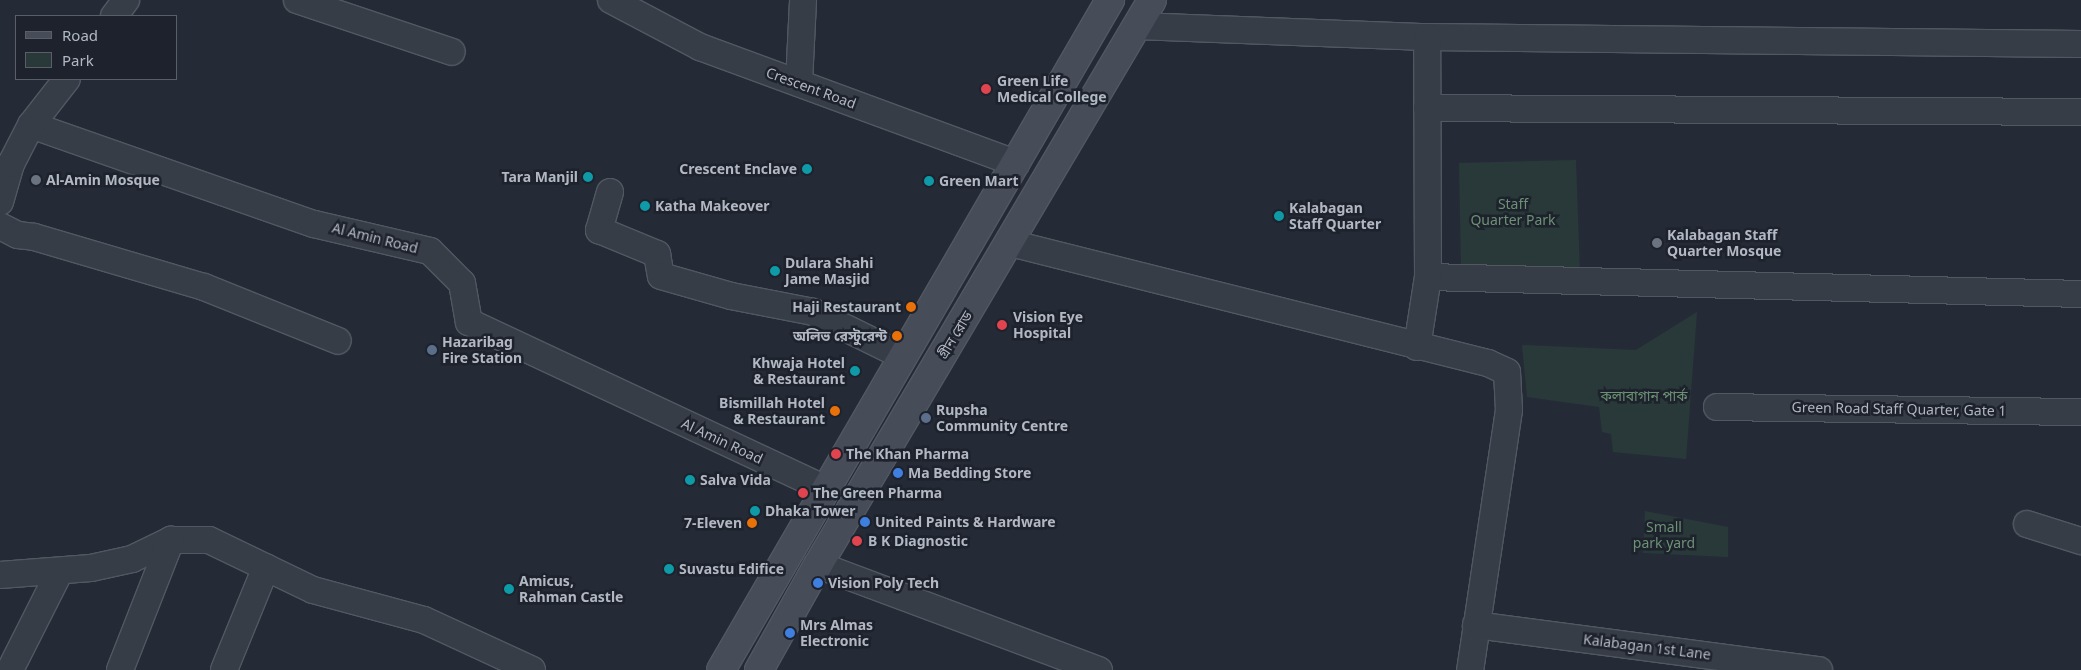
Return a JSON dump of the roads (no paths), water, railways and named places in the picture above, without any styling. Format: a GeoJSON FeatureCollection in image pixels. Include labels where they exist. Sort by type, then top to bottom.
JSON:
{"type":"FeatureCollection","features":[{"type":"Feature","properties":{"kind":"main road"},"geometry":{"type":"LineString","coordinates":[[721,670],[1110,0]]}},
{"type":"Feature","properties":{"kind":"main road","name":"গ্রীন রোড"},"geometry":{"type":"LineString","coordinates":[[760,670],[818,565],[1152,0]]}},
{"type":"Feature","properties":{"kind":"street"},"geometry":{"type":"LineString","coordinates":[[115,15],[126,0]]}},
{"type":"Feature","properties":{"kind":"street"},"geometry":{"type":"LineString","coordinates":[[297,0],[452,52]]}},
{"type":"Feature","properties":{"kind":"street","name":"Crescent Road"},"geometry":{"type":"LineString","coordinates":[[611,0],[700,46],[1016,163]]}},
{"type":"Feature","properties":{"kind":"street"},"geometry":{"type":"LineString","coordinates":[[799,84],[803,0]]}},
{"type":"Feature","properties":{"kind":"street"},"geometry":{"type":"LineString","coordinates":[[1137,26],[1427,37],[2081,44]]}},
{"type":"Feature","properties":{"kind":"street"},"geometry":{"type":"LineString","coordinates":[[1417,347],[1428,276],[1427,37]]}},
{"type":"Feature","properties":{"kind":"street"},"geometry":{"type":"LineString","coordinates":[[0,202],[11,164],[31,125],[65,80]]}},
{"type":"Feature","properties":{"kind":"street"},"geometry":{"type":"LineString","coordinates":[[1427,108],[2081,112]]}},
{"type":"Feature","properties":{"kind":"street","name":"Al Amin Road"},"geometry":{"type":"LineString","coordinates":[[31,125],[314,224],[430,251],[462,283],[469,322],[827,490]]}},
{"type":"Feature","properties":{"kind":"street"},"geometry":{"type":"LineString","coordinates":[[610,192],[599,230],[657,254],[661,276],[731,296],[813,312],[903,356]]}},
{"type":"Feature","properties":{"kind":"street"},"geometry":{"type":"LineString","coordinates":[[0,226],[18,235],[34,236],[204,287],[338,341]]}},
{"type":"Feature","properties":{"kind":"street"},"geometry":{"type":"LineString","coordinates":[[1010,243],[1417,347],[1488,363],[1507,372],[1509,410],[1470,670]]}},
{"type":"Feature","properties":{"kind":"street"},"geometry":{"type":"LineString","coordinates":[[1428,276],[2081,294]]}},
{"type":"Feature","properties":{"kind":"street","name":"Green Road Staff Quarter, Gate 1"},"geometry":{"type":"LineString","coordinates":[[1717,406],[2081,412]]}},
{"type":"Feature","properties":{"kind":"street"},"geometry":{"type":"LineString","coordinates":[[2027,524],[2081,541]]}},
{"type":"Feature","properties":{"kind":"street"},"geometry":{"type":"LineString","coordinates":[[120,670],[171,540]]}},
{"type":"Feature","properties":{"kind":"street"},"geometry":{"type":"LineString","coordinates":[[0,576],[60,571],[132,559],[171,540],[208,540],[326,594],[424,620],[532,670]]}},
{"type":"Feature","properties":{"kind":"street"},"geometry":{"type":"LineString","coordinates":[[818,565],[1099,670]]}},
{"type":"Feature","properties":{"kind":"street"},"geometry":{"type":"LineString","coordinates":[[224,670],[266,567]]}},
{"type":"Feature","properties":{"kind":"street"},"geometry":{"type":"LineString","coordinates":[[10,670],[60,571]]}},
{"type":"Feature","properties":{"kind":"street","name":"Kalabagan 1st Lane"},"geometry":{"type":"LineString","coordinates":[[1476,625],[1819,670]]}},
{"type":"Feature","properties":{"kind":"place","name":"Green Life Medical College"},"geometry":{"type":"Point","coordinates":[986,89]}},
{"type":"Feature","properties":{"kind":"place","name":"Crescent Enclave"},"geometry":{"type":"Point","coordinates":[807,169]}},
{"type":"Feature","properties":{"kind":"place","name":"Tara Manjil"},"geometry":{"type":"Point","coordinates":[588,177]}},
{"type":"Feature","properties":{"kind":"place","name":"Al-Amin Mosque"},"geometry":{"type":"Point","coordinates":[36,180]}},
{"type":"Feature","properties":{"kind":"place","name":"Green Mart"},"geometry":{"type":"Point","coordinates":[929,181]}},
{"type":"Feature","properties":{"kind":"place","name":"Katha Makeover"},"geometry":{"type":"Point","coordinates":[645,206]}},
{"type":"Feature","properties":{"kind":"place","name":"Kalabagan Staff Quarter"},"geometry":{"type":"Point","coordinates":[1279,216]}},
{"type":"Feature","properties":{"kind":"place","name":"Kalabagan Staff Quarter Mosque"},"geometry":{"type":"Point","coordinates":[1657,243]}},
{"type":"Feature","properties":{"kind":"place","name":"Dulara Shahi Jame Masjid"},"geometry":{"type":"Point","coordinates":[775,271]}},
{"type":"Feature","properties":{"kind":"place","name":"Haji Restaurant"},"geometry":{"type":"Point","coordinates":[911,307]}},
{"type":"Feature","properties":{"kind":"place","name":"Vision Eye Hospital"},"geometry":{"type":"Point","coordinates":[1002,325]}},
{"type":"Feature","properties":{"kind":"place","name":"অলিভ রেস্টুরেন্ট"},"geometry":{"type":"Point","coordinates":[897,336]}},
{"type":"Feature","properties":{"kind":"place","name":"Hazaribag Fire Station"},"geometry":{"type":"Point","coordinates":[432,350]}},
{"type":"Feature","properties":{"kind":"place","name":"Khwaja Hotel & Restaurant"},"geometry":{"type":"Point","coordinates":[855,371]}},
{"type":"Feature","properties":{"kind":"place","name":"Bismillah Hotel & Restaurant"},"geometry":{"type":"Point","coordinates":[835,411]}},
{"type":"Feature","properties":{"kind":"place","name":"Rupsha Community Centre"},"geometry":{"type":"Point","coordinates":[926,418]}},
{"type":"Feature","properties":{"kind":"place","name":"The Khan Pharma"},"geometry":{"type":"Point","coordinates":[836,454]}},
{"type":"Feature","properties":{"kind":"place","name":"Ma Bedding Store"},"geometry":{"type":"Point","coordinates":[898,473]}},
{"type":"Feature","properties":{"kind":"place","name":"Salva Vida"},"geometry":{"type":"Point","coordinates":[690,480]}},
{"type":"Feature","properties":{"kind":"place","name":"The Green Pharma"},"geometry":{"type":"Point","coordinates":[803,493]}},
{"type":"Feature","properties":{"kind":"place","name":"Dhaka Tower"},"geometry":{"type":"Point","coordinates":[755,511]}},
{"type":"Feature","properties":{"kind":"place","name":"United Paints & Hardware"},"geometry":{"type":"Point","coordinates":[865,522]}},
{"type":"Feature","properties":{"kind":"place","name":"7-Eleven"},"geometry":{"type":"Point","coordinates":[752,523]}},
{"type":"Feature","properties":{"kind":"place","name":"B K Diagnostic"},"geometry":{"type":"Point","coordinates":[857,541]}},
{"type":"Feature","properties":{"kind":"place","name":"Suvastu Edifice"},"geometry":{"type":"Point","coordinates":[669,569]}},
{"type":"Feature","properties":{"kind":"place","name":"Vision Poly Tech"},"geometry":{"type":"Point","coordinates":[818,583]}},
{"type":"Feature","properties":{"kind":"place","name":"Amicus, Rahman Castle"},"geometry":{"type":"Point","coordinates":[509,589]}},
{"type":"Feature","properties":{"kind":"place","name":"Mrs Almas Electronic"},"geometry":{"type":"Point","coordinates":[790,633]}},
{"type":"Feature","properties":{"kind":"park label","name":"Staff Quarter Park"},"geometry":{"type":"Point","coordinates":[1513,212]}},
{"type":"Feature","properties":{"kind":"park label","name":"কলাবাগান পার্ক"},"geometry":{"type":"Point","coordinates":[1644,396]}},
{"type":"Feature","properties":{"kind":"park label","name":"Small park yard"},"geometry":{"type":"Point","coordinates":[1664,536]}}]}
